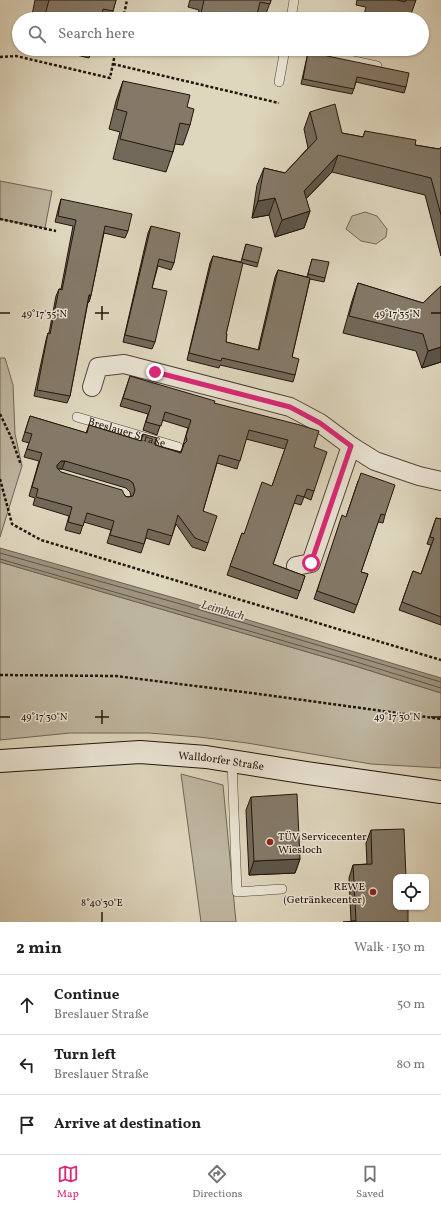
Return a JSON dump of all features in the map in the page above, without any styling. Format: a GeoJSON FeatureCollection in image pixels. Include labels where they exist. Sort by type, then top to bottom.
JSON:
{"type":"FeatureCollection","features":[{"type":"Feature","properties":{"kind":"street"},"geometry":{"type":"LineString","coordinates":[[92,387],[98,367],[124,364],[290,407],[320,423],[351,446],[375,461],[418,476],[441,481]]}},
{"type":"Feature","properties":{"kind":"street"},"geometry":{"type":"LineString","coordinates":[[296,566],[311,563],[351,446]]}},
{"type":"Feature","properties":{"kind":"street","name":"Walldorfer Straße"},"geometry":{"type":"LineString","coordinates":[[0,761],[140,752],[206,757],[307,774],[441,792]]}},
{"type":"Feature","properties":{"kind":"lane"},"geometry":{"type":"LineString","coordinates":[[292,12],[294,0]]}},
{"type":"Feature","properties":{"kind":"lane"},"geometry":{"type":"LineString","coordinates":[[279,82],[284,56]]}},
{"type":"Feature","properties":{"kind":"lane"},"geometry":{"type":"LineString","coordinates":[[330,56],[384,68]]}},
{"type":"Feature","properties":{"kind":"lane","name":"Breslauer Straße"},"geometry":{"type":"LineString","coordinates":[[77,417],[178,447]]}},
{"type":"Feature","properties":{"kind":"lane"},"geometry":{"type":"LineString","coordinates":[[232,761],[237,892],[282,888]]}},
{"type":"Feature","properties":{"kind":"path"},"geometry":{"type":"LineString","coordinates":[[123,12],[126,0]]}},
{"type":"Feature","properties":{"kind":"path"},"geometry":{"type":"LineString","coordinates":[[0,57],[16,56],[110,78],[115,56]]}},
{"type":"Feature","properties":{"kind":"path"},"geometry":{"type":"LineString","coordinates":[[113,64],[279,103]]}},
{"type":"Feature","properties":{"kind":"path"},"geometry":{"type":"LineString","coordinates":[[0,219],[56,230]]}},
{"type":"Feature","properties":{"kind":"path"},"geometry":{"type":"LineString","coordinates":[[0,414],[11,437],[21,465]]}},
{"type":"Feature","properties":{"kind":"path"},"geometry":{"type":"LineString","coordinates":[[0,479],[12,524],[41,540],[441,660]]}},
{"type":"Feature","properties":{"kind":"path"},"geometry":{"type":"LineString","coordinates":[[0,675],[116,676],[441,719]]}},
{"type":"Feature","properties":{"kind":"shaded area"},"geometry":{"type":"Polygon","coordinates":[[[0,181],[52,191],[45,228],[0,219],[0,181]]]}},
{"type":"Feature","properties":{"kind":"shaded area"},"geometry":{"type":"Polygon","coordinates":[[[365,212],[377,216],[387,229],[386,237],[376,244],[361,241],[346,229],[352,216],[365,212]]]}},
{"type":"Feature","properties":{"kind":"shaded area"},"geometry":{"type":"Polygon","coordinates":[[[0,358],[5,358],[13,385],[15,434],[22,466],[0,537],[0,358]]]}},
{"type":"Feature","properties":{"kind":"shaded area"},"geometry":{"type":"Polygon","coordinates":[[[0,562],[352,665],[441,693],[441,768],[371,764],[247,743],[149,733],[70,733],[0,740],[0,562]]]}},
{"type":"Feature","properties":{"kind":"shaded area"},"geometry":{"type":"Polygon","coordinates":[[[181,774],[223,785],[236,922],[201,922],[181,774]]]}},
{"type":"Feature","properties":{"kind":"water"},"geometry":{"type":"Polygon","coordinates":[[[0,548],[185,601],[441,678],[441,693],[352,665],[0,562],[0,548]]]}},
{"type":"Feature","properties":{"kind":"building"},"geometry":{"type":"Polygon","coordinates":[[[49,0],[116,0],[113,11],[103,9],[102,12],[46,12],[49,0]]]}},
{"type":"Feature","properties":{"kind":"building"},"geometry":{"type":"Polygon","coordinates":[[[204,0],[271,0],[270,4],[260,2],[258,12],[201,12],[204,0]]]}},
{"type":"Feature","properties":{"kind":"building"},"geometry":{"type":"Polygon","coordinates":[[[307,56],[327,56],[409,73],[406,87],[357,77],[354,89],[303,79],[307,56]]]}},
{"type":"Feature","properties":{"kind":"building"},"geometry":{"type":"Polygon","coordinates":[[[123,81],[190,95],[187,107],[194,109],[190,125],[180,123],[173,152],[120,139],[127,112],[116,109],[123,81]]]}},
{"type":"Feature","properties":{"kind":"building"},"geometry":{"type":"Polygon","coordinates":[[[335,104],[342,133],[363,137],[365,131],[416,140],[415,145],[439,149],[441,147],[441,215],[431,178],[338,155],[304,191],[310,211],[282,220],[275,198],[258,201],[264,168],[285,173],[317,139],[310,112],[335,104]]]}},
{"type":"Feature","properties":{"kind":"building"},"geometry":{"type":"Polygon","coordinates":[[[61,199],[132,214],[128,231],[105,226],[91,295],[89,295],[70,396],[37,390],[48,333],[50,334],[59,289],[62,290],[76,220],[58,216],[61,199]]]}},
{"type":"Feature","properties":{"kind":"building"},"geometry":{"type":"Polygon","coordinates":[[[151,226],[180,233],[174,263],[159,259],[152,288],[167,291],[155,342],[125,335],[151,226]]]}},
{"type":"Feature","properties":{"kind":"building"},"geometry":{"type":"Polygon","coordinates":[[[246,244],[262,248],[258,263],[242,259],[246,244]]]}},
{"type":"Feature","properties":{"kind":"building"},"geometry":{"type":"Polygon","coordinates":[[[213,256],[243,263],[226,334],[226,342],[259,350],[278,270],[310,278],[292,357],[299,359],[295,375],[222,358],[221,361],[189,353],[213,256]]]}},
{"type":"Feature","properties":{"kind":"building"},"geometry":{"type":"Polygon","coordinates":[[[312,259],[329,262],[325,278],[308,274],[312,259]]]}},
{"type":"Feature","properties":{"kind":"building"},"geometry":{"type":"Polygon","coordinates":[[[358,283],[423,303],[441,286],[441,347],[428,351],[423,334],[349,316],[358,283]]]}},
{"type":"Feature","properties":{"kind":"building"},"geometry":{"type":"Polygon","coordinates":[[[130,376],[215,401],[214,403],[319,431],[314,447],[327,452],[314,491],[307,489],[304,497],[297,495],[273,564],[305,576],[300,591],[230,566],[242,533],[244,534],[262,482],[272,486],[288,440],[249,430],[240,461],[219,455],[203,511],[217,516],[208,543],[195,538],[178,515],[172,536],[148,529],[144,544],[110,535],[114,521],[87,513],[83,526],[68,522],[72,507],[36,497],[38,489],[32,487],[42,453],[27,449],[32,434],[25,432],[30,416],[87,433],[89,425],[141,441],[143,434],[157,438],[155,445],[181,453],[184,444],[187,441],[186,436],[191,420],[165,412],[161,426],[146,422],[151,406],[123,398],[130,376]],[[61,461],[57,465],[57,468],[61,472],[122,490],[125,496],[128,497],[133,496],[135,490],[133,483],[129,480],[61,461]]]}},
{"type":"Feature","properties":{"kind":"building"},"geometry":{"type":"Polygon","coordinates":[[[361,473],[395,485],[385,515],[381,514],[361,572],[368,574],[357,605],[317,591],[342,515],[346,517],[361,473]]]}},
{"type":"Feature","properties":{"kind":"building"},"geometry":{"type":"Polygon","coordinates":[[[436,518],[441,519],[441,617],[402,602],[413,571],[421,574],[434,538],[430,537],[436,518]]]}},
{"type":"Feature","properties":{"kind":"building","name":"TÜV Servicecenter Wiesloch"},"geometry":{"type":"Polygon","coordinates":[[[297,794],[300,859],[254,861],[251,797],[297,794]]]}},
{"type":"Feature","properties":{"kind":"building","name":"REWE (Getränkecenter)"},"geometry":{"type":"Polygon","coordinates":[[[404,829],[406,874],[393,874],[393,910],[408,910],[408,922],[343,922],[356,921],[353,865],[372,864],[371,830],[404,829]]]}},
{"type":"Feature","properties":{"kind":"place","name":"TÜV Servicecenter Wiesloch"},"geometry":{"type":"Point","coordinates":[270,842]}},
{"type":"Feature","properties":{"kind":"place","name":"REWE (Getränkecenter)"},"geometry":{"type":"Point","coordinates":[373,892]}},
{"type":"Feature","properties":{"kind":"route"},"geometry":{"type":"LineString","coordinates":[[155,372],[290,407],[320,423],[351,446],[311,563]]}},
{"type":"Feature","properties":{"kind":"water label","name":"Leimbach"},"geometry":{"type":"Point","coordinates":[223,610]}}]}
